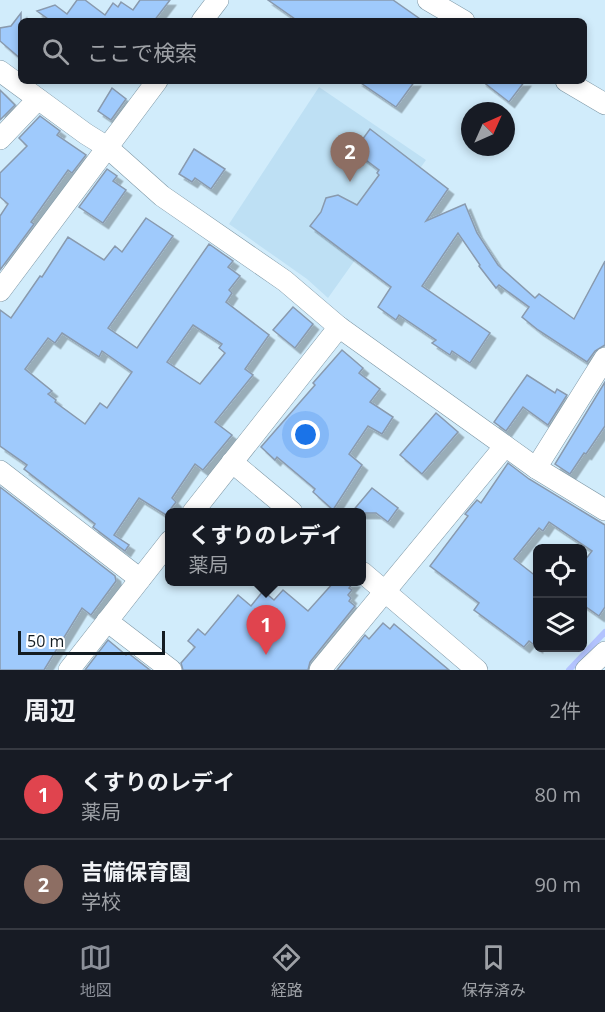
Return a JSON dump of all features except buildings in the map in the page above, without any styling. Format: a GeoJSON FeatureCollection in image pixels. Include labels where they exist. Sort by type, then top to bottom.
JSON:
{"type":"FeatureCollection","features":[{"type":"Feature","properties":{"kind":"street"},"geometry":{"type":"LineString","coordinates":[[204,18],[218,0]]}},
{"type":"Feature","properties":{"kind":"street"},"geometry":{"type":"LineString","coordinates":[[428,0],[459,18]]}},
{"type":"Feature","properties":{"kind":"street"},"geometry":{"type":"LineString","coordinates":[[0,71],[107,147],[162,196],[285,281],[339,327],[536,468],[605,510]]}},
{"type":"Feature","properties":{"kind":"street"},"geometry":{"type":"LineString","coordinates":[[0,291],[155,84]]}},
{"type":"Feature","properties":{"kind":"street"},"geometry":{"type":"LineString","coordinates":[[571,84],[605,104]]}},
{"type":"Feature","properties":{"kind":"street"},"geometry":{"type":"LineString","coordinates":[[0,139],[38,99]]}},
{"type":"Feature","properties":{"kind":"street"},"geometry":{"type":"LineString","coordinates":[[197,508],[339,327]]}},
{"type":"Feature","properties":{"kind":"street"},"geometry":{"type":"LineString","coordinates":[[536,468],[605,358]]}},
{"type":"Feature","properties":{"kind":"street"},"geometry":{"type":"LineString","coordinates":[[320,670],[505,446]]}},
{"type":"Feature","properties":{"kind":"street"},"geometry":{"type":"LineString","coordinates":[[232,462],[286,508]]}},
{"type":"Feature","properties":{"kind":"street"},"geometry":{"type":"LineString","coordinates":[[0,471],[140,579]]}},
{"type":"Feature","properties":{"kind":"street"},"geometry":{"type":"LineString","coordinates":[[69,670],[165,547]]}},
{"type":"Feature","properties":{"kind":"street"},"geometry":{"type":"LineString","coordinates":[[366,575],[477,670]]}},
{"type":"Feature","properties":{"kind":"street"},"geometry":{"type":"LineString","coordinates":[[107,621],[171,670]]}},
{"type":"Feature","properties":{"kind":"street"},"geometry":{"type":"LineString","coordinates":[[586,670],[605,652]]}},
{"type":"Feature","properties":{"kind":"shaded area"},"geometry":{"type":"Polygon","coordinates":[[[319,87],[426,160],[328,298],[307,279],[229,224],[319,87]]]}},
{"type":"Feature","properties":{"kind":"waterway"},"geometry":{"type":"LineString","coordinates":[[569,670],[605,632]]}},
{"type":"Feature","properties":{"kind":"place","name":"吉備保育園"},"geometry":{"type":"Point","coordinates":[350,182]}},
{"type":"Feature","properties":{"kind":"place","name":"くすりのレデイ"},"geometry":{"type":"Point","coordinates":[266,655]}}]}
